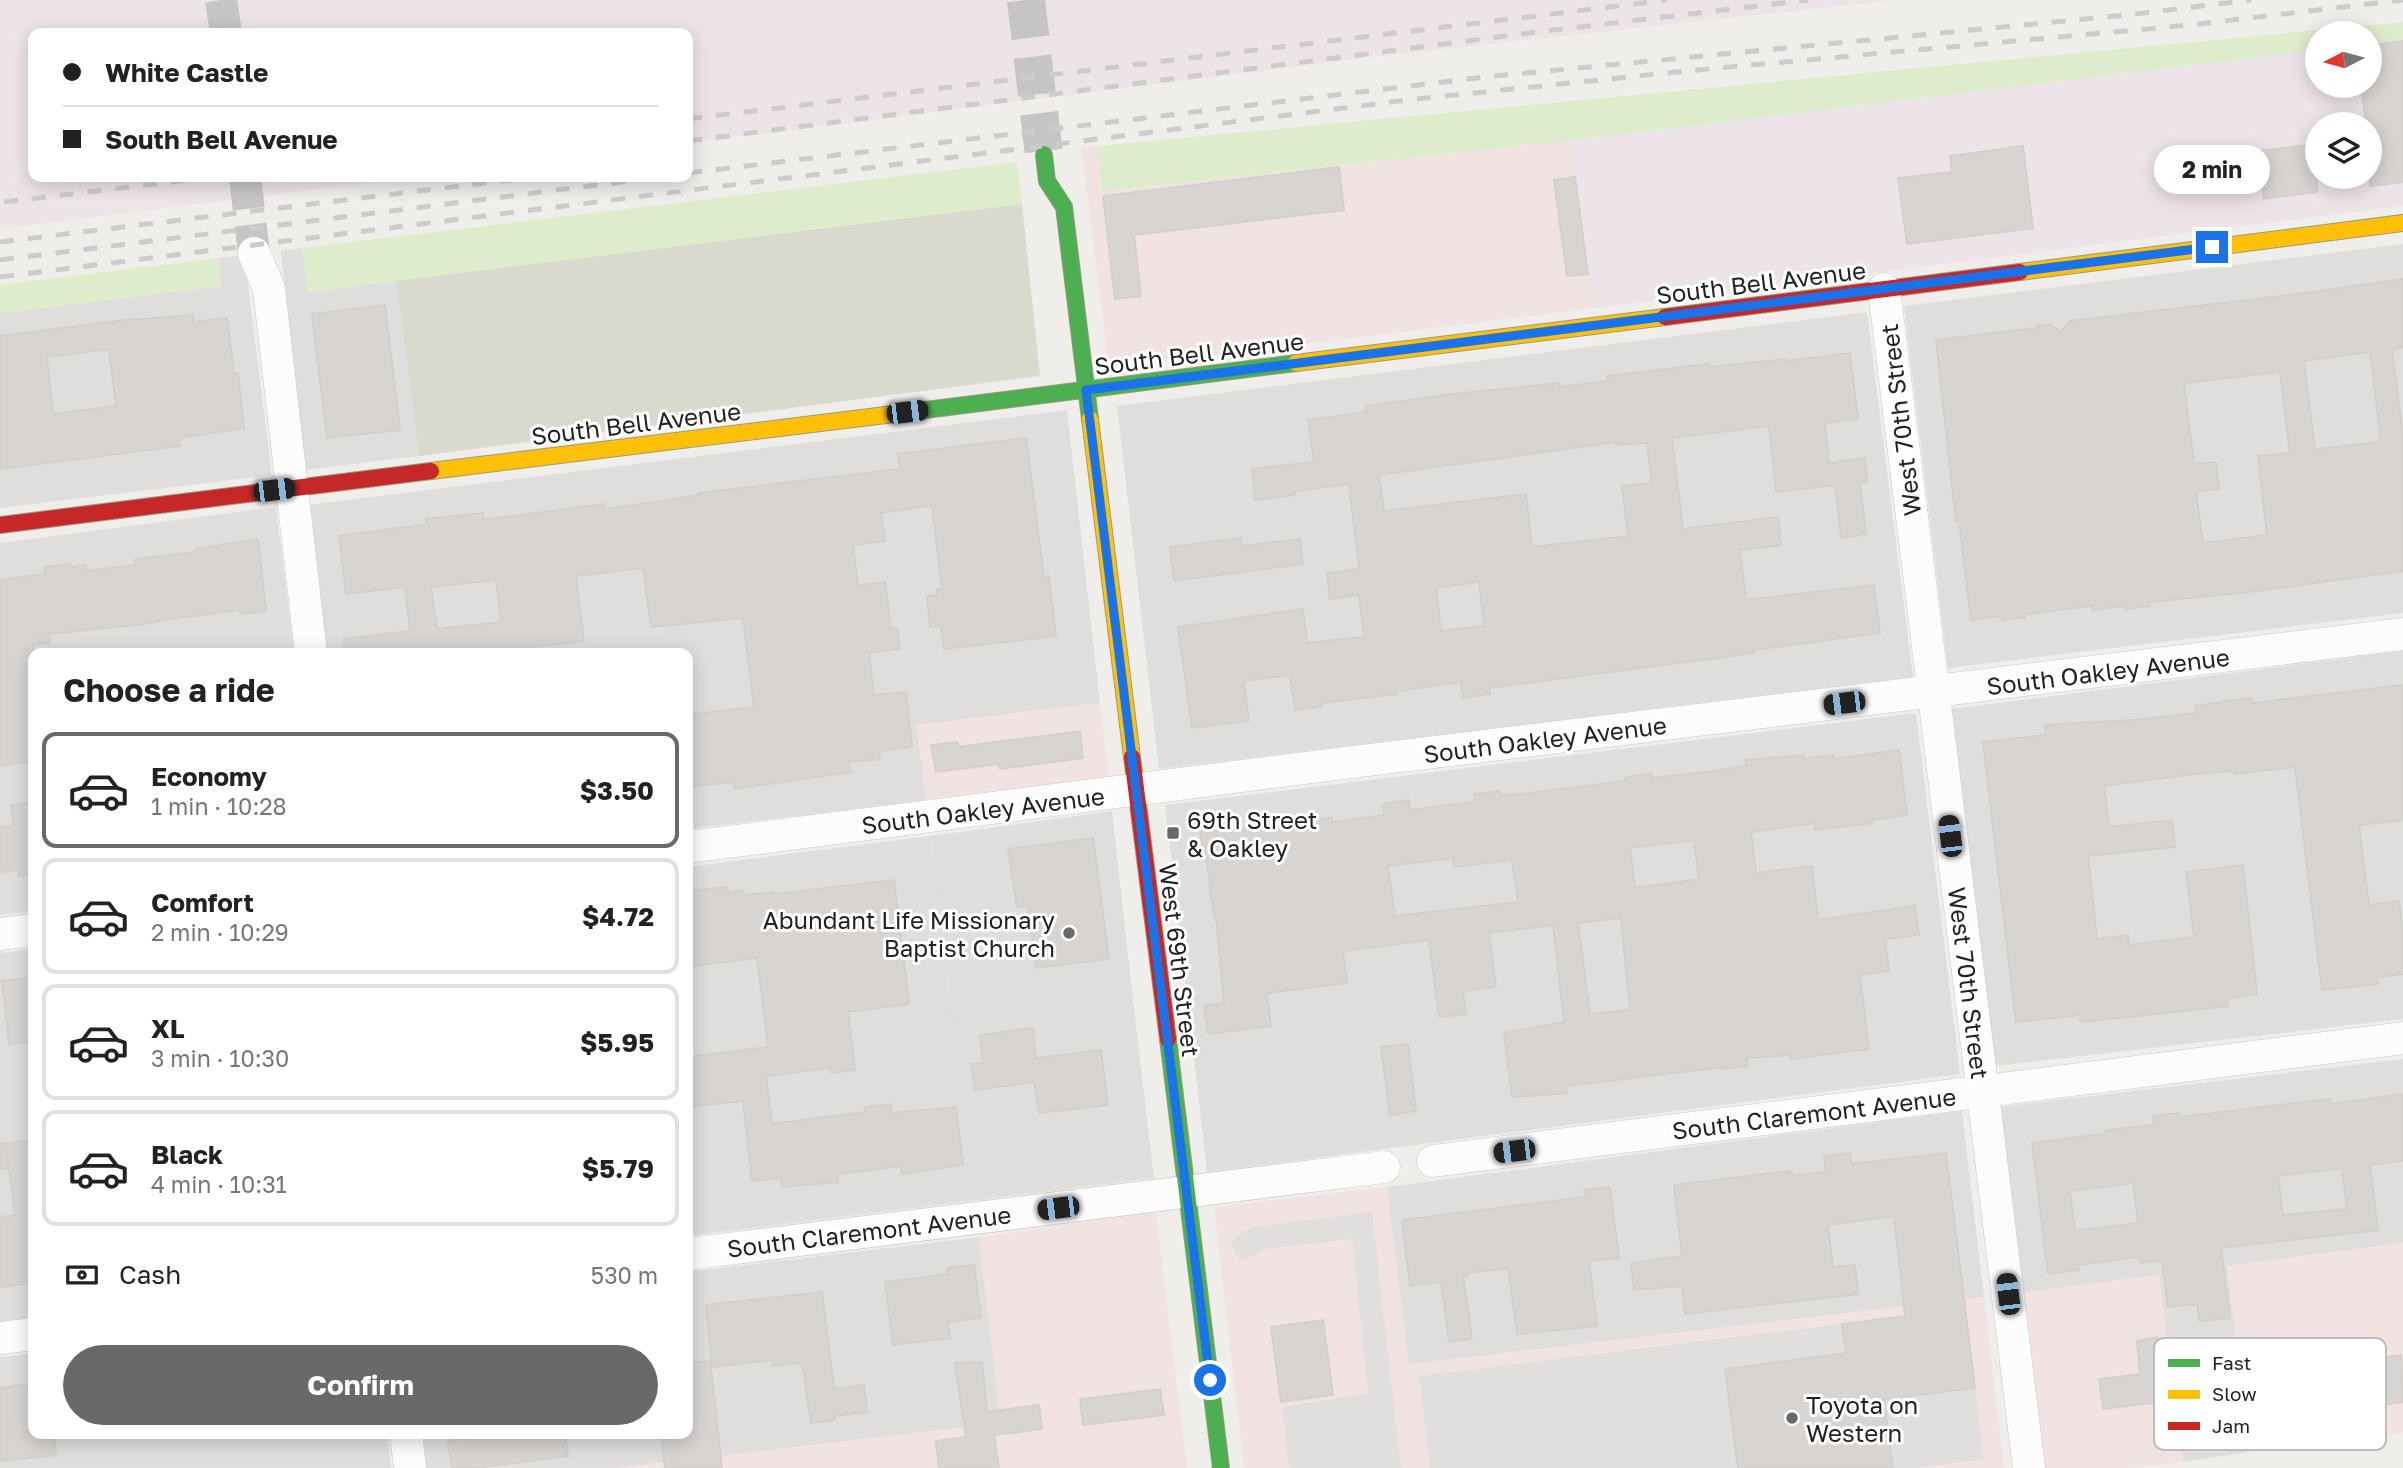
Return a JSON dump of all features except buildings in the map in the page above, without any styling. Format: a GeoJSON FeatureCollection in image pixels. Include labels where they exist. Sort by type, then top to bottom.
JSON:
{"type":"FeatureCollection","features":[{"type":"Feature","properties":{"kind":"street","name":"West 69th Street"},"geometry":{"type":"LineString","coordinates":[[1044,155],[1047,181],[1064,207]]}},
{"type":"Feature","properties":{"kind":"street","name":"West 69th Street"},"geometry":{"type":"LineString","coordinates":[[1070,187],[1064,207],[1221,1468]]}},
{"type":"Feature","properties":{"kind":"street","name":"South Bell Avenue"},"geometry":{"type":"LineString","coordinates":[[0,525],[2403,223]]}},
{"type":"Feature","properties":{"kind":"street"},"geometry":{"type":"LineString","coordinates":[[265,251],[310,648]]}},
{"type":"Feature","properties":{"kind":"street","name":"West 70th Street"},"geometry":{"type":"LineString","coordinates":[[1884,289],[2029,1468]]}},
{"type":"Feature","properties":{"kind":"street","name":"South Oakley Avenue"},"geometry":{"type":"LineString","coordinates":[[693,847],[2403,634]]}},
{"type":"Feature","properties":{"kind":"street"},"geometry":{"type":"LineString","coordinates":[[0,934],[28,931]]}},
{"type":"Feature","properties":{"kind":"street","name":"South Claremont Avenue"},"geometry":{"type":"LineString","coordinates":[[1433,1161],[2403,1038]]}},
{"type":"Feature","properties":{"kind":"street","name":"South Claremont Avenue"},"geometry":{"type":"LineString","coordinates":[[693,1253],[1384,1167]]}},
{"type":"Feature","properties":{"kind":"street"},"geometry":{"type":"LineString","coordinates":[[0,1338],[28,1335]]}},
{"type":"Feature","properties":{"kind":"street"},"geometry":{"type":"LineString","coordinates":[[407,1439],[410,1468]]}},
{"type":"Feature","properties":{"kind":"shaded area"},"geometry":{"type":"Polygon","coordinates":[[[0,0],[1893,0],[1356,59],[693,142],[693,28],[28,28],[28,182],[376,182],[0,229],[0,0]]]}},
{"type":"Feature","properties":{"kind":"shaded area"},"geometry":{"type":"Polygon","coordinates":[[[2403,40],[2403,206],[1596,308],[1574,140],[2305,51],[2305,98],[2382,98],[2382,43],[2403,40]]]}},
{"type":"Feature","properties":{"kind":"shaded area"},"geometry":{"type":"Polygon","coordinates":[[[1574,140],[1596,308],[1109,368],[1081,147],[1097,146],[1103,191],[1574,140]]]}},
{"type":"Feature","properties":{"kind":"shaded area"},"geometry":{"type":"Polygon","coordinates":[[[1022,204],[1040,376],[419,456],[396,280],[1022,204]]]}},
{"type":"Feature","properties":{"kind":"shaded area"},"geometry":{"type":"Polygon","coordinates":[[[2403,244],[2403,613],[1948,668],[1904,306],[2403,244]]]}},
{"type":"Feature","properties":{"kind":"shaded area"},"geometry":{"type":"Polygon","coordinates":[[[302,248],[308,292],[396,280],[419,456],[304,470],[281,251],[302,248]]]}},
{"type":"Feature","properties":{"kind":"shaded area"},"geometry":{"type":"Polygon","coordinates":[[[244,255],[272,475],[0,508],[0,313],[221,286],[218,258],[244,255]]]}},
{"type":"Feature","properties":{"kind":"shaded area"},"geometry":{"type":"Polygon","coordinates":[[[1867,312],[1913,677],[1159,769],[1117,406],[1867,312]]]}},
{"type":"Feature","properties":{"kind":"shaded area"},"geometry":{"type":"Polygon","coordinates":[[[1067,410],[1100,703],[917,725],[926,800],[693,828],[693,648],[324,648],[307,505],[1067,410]]]}},
{"type":"Feature","properties":{"kind":"shaded area"},"geometry":{"type":"Polygon","coordinates":[[[276,507],[293,648],[28,648],[28,912],[0,915],[0,543],[276,507]]]}},
{"type":"Feature","properties":{"kind":"shaded area"},"geometry":{"type":"Polygon","coordinates":[[[2403,651],[2403,1019],[1994,1066],[1952,709],[2403,651]]]}},
{"type":"Feature","properties":{"kind":"shaded area"},"geometry":{"type":"Polygon","coordinates":[[[1100,703],[1109,777],[926,800],[917,725],[1100,703]]]}},
{"type":"Feature","properties":{"kind":"shaded area"},"geometry":{"type":"Polygon","coordinates":[[[1916,713],[1960,1074],[1207,1172],[1165,805],[1916,713]]]}},
{"type":"Feature","properties":{"kind":"shaded area"},"geometry":{"type":"Polygon","coordinates":[[[1112,811],[1135,1017],[955,1038],[930,836],[1112,811]]]}},
{"type":"Feature","properties":{"kind":"shaded area"},"geometry":{"type":"Polygon","coordinates":[[[930,836],[955,1038],[1135,1017],[1154,1178],[693,1235],[693,866],[930,836]]]}},
{"type":"Feature","properties":{"kind":"shaded area"},"geometry":{"type":"Polygon","coordinates":[[[28,950],[28,1320],[0,1323],[0,953],[28,950]]]}},
{"type":"Feature","properties":{"kind":"shaded area"},"geometry":{"type":"Polygon","coordinates":[[[2403,1059],[2403,1243],[2227,1266],[2236,1338],[2167,1338],[2159,1275],[2020,1293],[1999,1107],[2403,1059]]]}},
{"type":"Feature","properties":{"kind":"shaded area"},"geometry":{"type":"Polygon","coordinates":[[[1962,1111],[1984,1297],[1408,1365],[1387,1187],[1962,1111]]]}},
{"type":"Feature","properties":{"kind":"shaded area"},"geometry":{"type":"Polygon","coordinates":[[[1387,1187],[1409,1364],[1984,1297],[2004,1468],[1244,1468],[1214,1207],[1387,1187]]]}},
{"type":"Feature","properties":{"kind":"shaded area"},"geometry":{"type":"Polygon","coordinates":[[[1156,1212],[1187,1468],[617,1468],[1001,1423],[979,1237],[1156,1212]]]}},
{"type":"Feature","properties":{"kind":"shaded area"},"geometry":{"type":"Polygon","coordinates":[[[1372,1212],[1401,1468],[1289,1468],[1282,1407],[1368,1393],[1352,1239],[1266,1249],[1241,1262],[1230,1242],[1251,1227],[1372,1212]]]}},
{"type":"Feature","properties":{"kind":"shaded area"},"geometry":{"type":"Polygon","coordinates":[[[979,1237],[1001,1423],[617,1468],[427,1468],[424,1439],[693,1439],[693,1271],[979,1237]]]}},
{"type":"Feature","properties":{"kind":"shaded area"},"geometry":{"type":"Polygon","coordinates":[[[2403,1243],[2403,1433],[2386,1435],[2386,1338],[2236,1338],[2227,1266],[2403,1243]]]}},
{"type":"Feature","properties":{"kind":"shaded area"},"geometry":{"type":"Polygon","coordinates":[[[2159,1275],[2167,1338],[2154,1338],[2154,1450],[2181,1450],[2183,1462],[2131,1468],[2044,1468],[2020,1293],[2159,1275]]]}},
{"type":"Feature","properties":{"kind":"shaded area"},"geometry":{"type":"Polygon","coordinates":[[[1842,1324],[1846,1353],[1726,1369],[1738,1468],[1430,1468],[1419,1376],[1842,1324]]]}},
{"type":"Feature","properties":{"kind":"shaded area"},"geometry":{"type":"Polygon","coordinates":[[[28,1354],[28,1439],[388,1439],[391,1468],[0,1468],[0,1357],[28,1354]]]}},
{"type":"Feature","properties":{"kind":"shaded area"},"geometry":{"type":"Polygon","coordinates":[[[1975,1388],[1984,1459],[1915,1468],[1893,1468],[1884,1399],[1975,1388]]]}},
{"type":"Feature","properties":{"kind":"shaded area"},"geometry":{"type":"Polygon","coordinates":[[[2181,1450],[2250,1450],[2250,1452],[2183,1462],[2181,1450]]]}},
{"type":"Feature","properties":{"kind":"green space"},"geometry":{"type":"Polygon","coordinates":[[[2403,22],[2403,40],[2382,43],[2382,24],[2403,22]]]}},
{"type":"Feature","properties":{"kind":"green space"},"geometry":{"type":"Polygon","coordinates":[[[2305,31],[2305,51],[1574,140],[1102,191],[1097,146],[2305,31]]]}},
{"type":"Feature","properties":{"kind":"green space"},"geometry":{"type":"Polygon","coordinates":[[[1017,162],[1022,204],[308,292],[302,248],[1017,162]]]}},
{"type":"Feature","properties":{"kind":"green space"},"geometry":{"type":"Polygon","coordinates":[[[218,258],[221,286],[0,313],[0,285],[218,258]]]}},
{"type":"Feature","properties":{"kind":"tunnel"},"geometry":{"type":"LineString","coordinates":[[221,0],[225,28]]}},
{"type":"Feature","properties":{"kind":"tunnel"},"geometry":{"type":"LineString","coordinates":[[1026,0],[1044,155]]}},
{"type":"Feature","properties":{"kind":"tunnel"},"geometry":{"type":"LineString","coordinates":[[246,182],[254,253]]}},
{"type":"Feature","properties":{"kind":"railway"},"geometry":{"type":"LineString","coordinates":[[693,118],[1667,0]]}},
{"type":"Feature","properties":{"kind":"railway"},"geometry":{"type":"LineString","coordinates":[[693,140],[1808,0]]}},
{"type":"Feature","properties":{"kind":"railway"},"geometry":{"type":"LineString","coordinates":[[693,172],[1485,77],[2127,15],[2251,0]]}},
{"type":"Feature","properties":{"kind":"railway"},"geometry":{"type":"LineString","coordinates":[[0,277],[1407,100],[1686,71],[2190,25],[2403,0]]}},
{"type":"Feature","properties":{"kind":"railway"},"geometry":{"type":"LineString","coordinates":[[4,202],[172,182]]}},
{"type":"Feature","properties":{"kind":"railway"},"geometry":{"type":"LineString","coordinates":[[0,242],[493,182]]}},
{"type":"Feature","properties":{"kind":"railway"},"geometry":{"type":"LineString","coordinates":[[0,260],[622,182]]}},
{"type":"Feature","properties":{"kind":"traffic: fast"},"geometry":{"type":"LineString","coordinates":[[1044,155],[1047,181],[1064,207],[1090,419]]}},
{"type":"Feature","properties":{"kind":"traffic: fast"},"geometry":{"type":"LineString","coordinates":[[886,415],[1296,363]]}},
{"type":"Feature","properties":{"kind":"traffic: fast"},"geometry":{"type":"LineString","coordinates":[[1168,1039],[1221,1468]]}},
{"type":"Feature","properties":{"kind":"traffic: slow"},"geometry":{"type":"LineString","coordinates":[[2020,272],[2403,223]]}},
{"type":"Feature","properties":{"kind":"traffic: slow"},"geometry":{"type":"LineString","coordinates":[[1296,363],[1665,317]]}},
{"type":"Feature","properties":{"kind":"traffic: slow"},"geometry":{"type":"LineString","coordinates":[[431,471],[886,415]]}},
{"type":"Feature","properties":{"kind":"traffic: slow"},"geometry":{"type":"LineString","coordinates":[[1090,419],[1132,757]]}},
{"type":"Feature","properties":{"kind":"traffic: jam"},"geometry":{"type":"LineString","coordinates":[[1665,317],[2020,272]]}},
{"type":"Feature","properties":{"kind":"traffic: jam"},"geometry":{"type":"LineString","coordinates":[[0,525],[431,471]]}},
{"type":"Feature","properties":{"kind":"traffic: jam"},"geometry":{"type":"LineString","coordinates":[[1132,757],[1168,1039]]}},
{"type":"Feature","properties":{"kind":"place","name":"69th Street & Oakley"},"geometry":{"type":"Point","coordinates":[1173,833]}},
{"type":"Feature","properties":{"kind":"place","name":"Abundant Life Missionary Baptist Church"},"geometry":{"type":"Point","coordinates":[1069,933]}},
{"type":"Feature","properties":{"kind":"place","name":"Toyota on Western"},"geometry":{"type":"Point","coordinates":[1792,1418]}},
{"type":"Feature","properties":{"kind":"route"},"geometry":{"type":"LineString","coordinates":[[1210,1380],[1086,390],[2212,247]]}}]}
